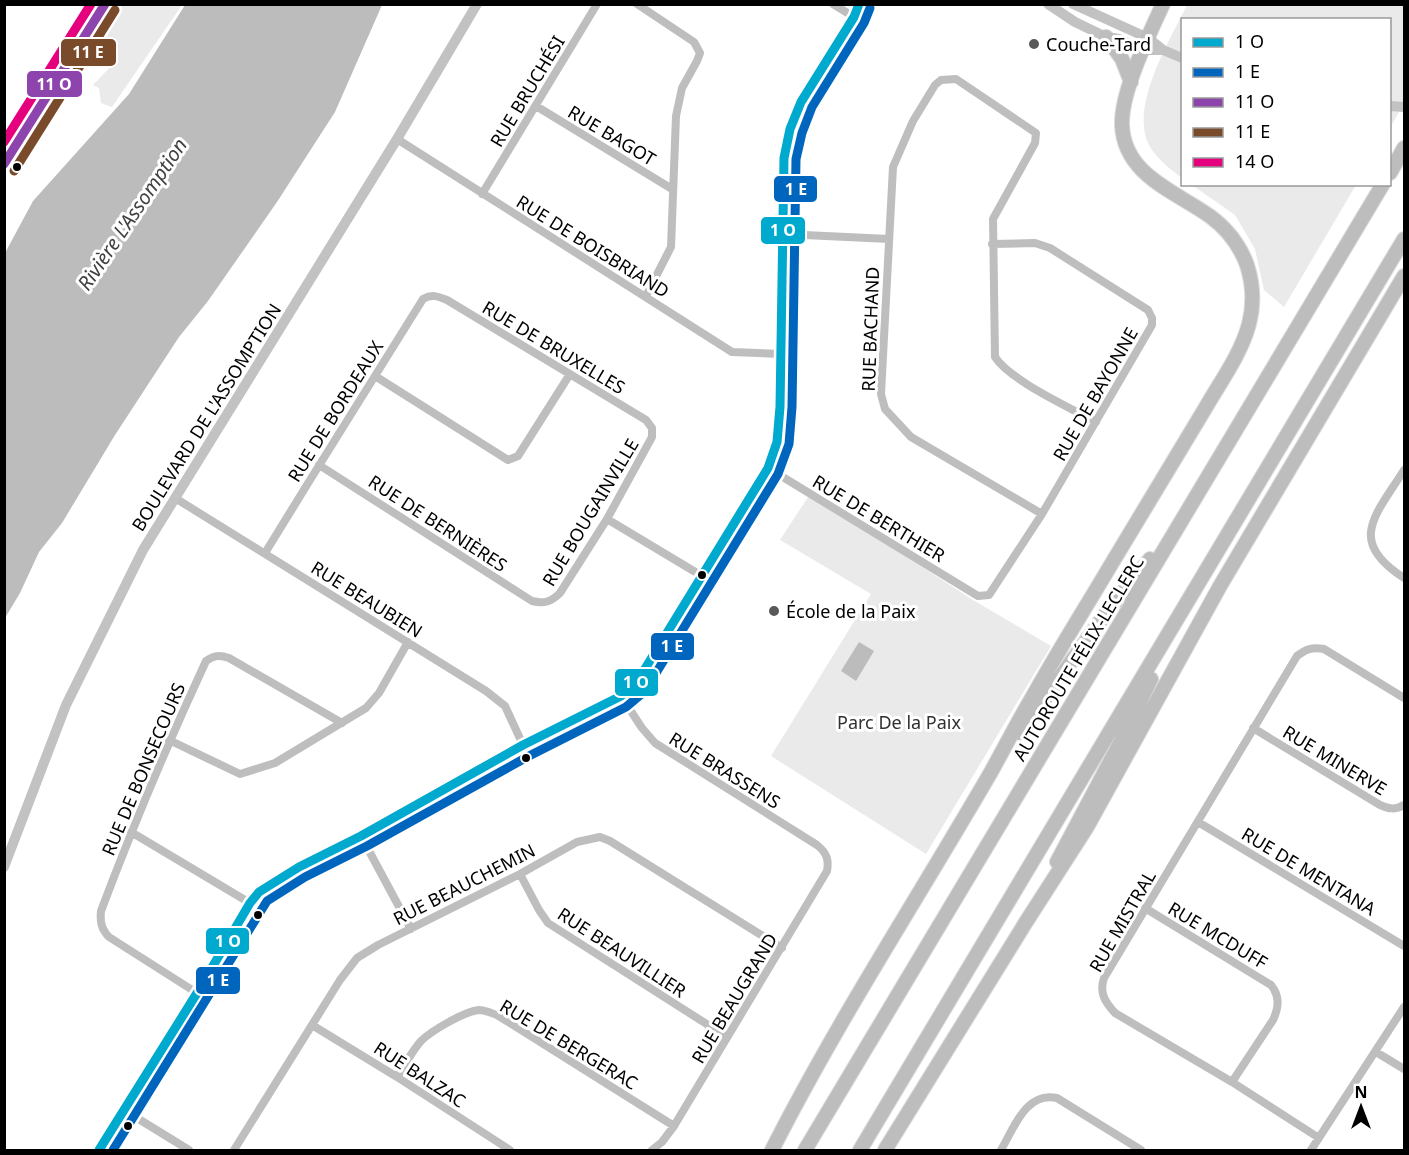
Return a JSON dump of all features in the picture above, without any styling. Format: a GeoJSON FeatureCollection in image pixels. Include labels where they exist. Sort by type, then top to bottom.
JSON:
{"type":"FeatureCollection","features":[{"type":"Feature","properties":{"kind":"highway"},"geometry":{"type":"LineString","coordinates":[[773,1150],[857,996],[990,773],[1033,694],[1218,387],[1246,334],[1251,317],[1251,279],[1245,259],[1230,234],[1212,218],[1154,181],[1131,155],[1124,136],[1122,123],[1131,82],[1163,4]]}},
{"type":"Feature","properties":{"kind":"highway"},"geometry":{"type":"LineString","coordinates":[[1106,37],[1122,59],[1131,82]]}},
{"type":"Feature","properties":{"kind":"highway"},"geometry":{"type":"LineString","coordinates":[[1391,170],[1404,148]]}},
{"type":"Feature","properties":{"kind":"highway","name":"AUTOROUTE FÉLIX-LECLERC"},"geometry":{"type":"LineString","coordinates":[[805,1150],[1382,186]]}},
{"type":"Feature","properties":{"kind":"highway"},"geometry":{"type":"LineString","coordinates":[[860,1150],[1404,239]]}},
{"type":"Feature","properties":{"kind":"highway"},"geometry":{"type":"LineString","coordinates":[[885,1150],[1098,808],[1220,586],[1404,276]]}},
{"type":"Feature","properties":{"kind":"highway"},"geometry":{"type":"LineString","coordinates":[[990,773],[1106,613],[1181,520]]}},
{"type":"Feature","properties":{"kind":"highway"},"geometry":{"type":"LineString","coordinates":[[1026,922],[1121,741],[1191,595]]}},
{"type":"Feature","properties":{"kind":"street"},"geometry":{"type":"LineString","coordinates":[[6,160],[105,4]]}},
{"type":"Feature","properties":{"kind":"street","name":"BOULEVARD DE L'ASSOMPTION"},"geometry":{"type":"LineString","coordinates":[[4,867],[66,705],[143,550],[397,139],[477,4]]}},
{"type":"Feature","properties":{"kind":"street","name":"RUE BRUCHÉSI"},"geometry":{"type":"LineString","coordinates":[[482,194],[597,4]]}},
{"type":"Feature","properties":{"kind":"street"},"geometry":{"type":"LineString","coordinates":[[637,4],[694,42],[700,53],[680,95],[676,116],[672,247],[646,296]]}},
{"type":"Feature","properties":{"kind":"street"},"geometry":{"type":"LineString","coordinates":[[832,4],[854,17]]}},
{"type":"Feature","properties":{"kind":"street"},"geometry":{"type":"LineString","coordinates":[[99,1150],[250,903],[259,892],[283,876],[361,836],[523,745],[621,696],[635,685],[768,468],[777,442],[782,354],[784,158],[790,129],[801,102],[854,17],[859,4]]}},
{"type":"Feature","properties":{"kind":"street"},"geometry":{"type":"LineString","coordinates":[[1048,4],[1083,27],[1106,37],[1146,44],[1181,58]]}},
{"type":"Feature","properties":{"kind":"street"},"geometry":{"type":"LineString","coordinates":[[1073,4],[1146,44]]}},
{"type":"Feature","properties":{"kind":"street","name":"RUE BACHAND"},"geometry":{"type":"LineString","coordinates":[[992,244],[993,219],[1035,143],[1036,133],[962,83],[956,80],[941,80],[935,85],[913,121],[893,167],[881,394],[885,409],[911,437],[1042,514]]}},
{"type":"Feature","properties":{"kind":"street","name":"RUE BAGOT"},"geometry":{"type":"LineString","coordinates":[[536,106],[672,189]]}},
{"type":"Feature","properties":{"kind":"street","name":"RUE DE BOISBRIAND"},"geometry":{"type":"LineString","coordinates":[[397,139],[732,351],[782,354]]}},
{"type":"Feature","properties":{"kind":"street"},"geometry":{"type":"LineString","coordinates":[[783,234],[889,239]]}},
{"type":"Feature","properties":{"kind":"street","name":"RUE DE BAYONNE"},"geometry":{"type":"LineString","coordinates":[[974,593],[978,596],[989,595],[992,592],[1042,514],[1152,325],[1152,318],[1148,310],[1050,248],[1035,243],[992,244]]}},
{"type":"Feature","properties":{"kind":"street"},"geometry":{"type":"LineString","coordinates":[[992,244],[995,357],[1002,368],[1017,378],[1096,422]]}},
{"type":"Feature","properties":{"kind":"street","name":"RUE DE BRUXELLES"},"geometry":{"type":"LineString","coordinates":[[438,296],[646,420],[652,428]]}},
{"type":"Feature","properties":{"kind":"street","name":"RUE DE BORDEAUX"},"geometry":{"type":"LineString","coordinates":[[265,553],[423,299],[438,296]]}},
{"type":"Feature","properties":{"kind":"street"},"geometry":{"type":"LineString","coordinates":[[375,376],[508,459],[518,456],[570,374]]}},
{"type":"Feature","properties":{"kind":"street","name":"RUE BOUGAINVILLE"},"geometry":{"type":"LineString","coordinates":[[543,604],[560,593],[607,519],[652,437],[652,428]]}},
{"type":"Feature","properties":{"kind":"street","name":"RUE DE BERNIÈRES"},"geometry":{"type":"LineString","coordinates":[[319,465],[532,601],[543,604]]}},
{"type":"Feature","properties":{"kind":"street","name":"RUE DE BERTHIER"},"geometry":{"type":"LineString","coordinates":[[768,468],[974,593]]}},
{"type":"Feature","properties":{"kind":"street"},"geometry":{"type":"LineString","coordinates":[[1404,470],[1372,521],[1369,539],[1387,567],[1404,578]]}},
{"type":"Feature","properties":{"kind":"street","name":"RUE BEAUBIEN"},"geometry":{"type":"LineString","coordinates":[[175,498],[486,691],[505,706],[523,745]]}},
{"type":"Feature","properties":{"kind":"street"},"geometry":{"type":"LineString","coordinates":[[607,519],[702,576]]}},
{"type":"Feature","properties":{"kind":"street"},"geometry":{"type":"LineString","coordinates":[[169,740],[240,774],[275,763],[366,708],[379,693],[408,642]]}},
{"type":"Feature","properties":{"kind":"street","name":"RUE MISTRAL"},"geometry":{"type":"LineString","coordinates":[[1319,1138],[1232,1082],[1115,1013],[1107,1005],[1101,991],[1104,978],[1297,656],[1306,649],[1315,647],[1324,649],[1404,698]]}},
{"type":"Feature","properties":{"kind":"street","name":"RUE DE BONSECOURS"},"geometry":{"type":"LineString","coordinates":[[197,993],[109,936],[102,927],[101,911],[169,740],[206,661],[212,656],[229,658],[342,723]]}},
{"type":"Feature","properties":{"kind":"street","name":"RUE BRASSENS"},"geometry":{"type":"LineString","coordinates":[[621,696],[642,728],[655,742],[817,846],[827,855]]}},
{"type":"Feature","properties":{"kind":"street","name":"RUE MINERVE"},"geometry":{"type":"LineString","coordinates":[[1253,729],[1380,805],[1389,809],[1398,809],[1404,805]]}},
{"type":"Feature","properties":{"kind":"street","name":"RUE DE MENTANA"},"geometry":{"type":"LineString","coordinates":[[1198,822],[1404,946]]}},
{"type":"Feature","properties":{"kind":"street"},"geometry":{"type":"LineString","coordinates":[[131,832],[250,903]]}},
{"type":"Feature","properties":{"kind":"street"},"geometry":{"type":"LineString","coordinates":[[361,836],[411,929]]}},
{"type":"Feature","properties":{"kind":"street","name":"RUE BEAUCHEMIN"},"geometry":{"type":"LineString","coordinates":[[234,1150],[340,980],[357,958],[577,842],[600,837],[782,948]]}},
{"type":"Feature","properties":{"kind":"street","name":"RUE BEAUGRAND"},"geometry":{"type":"LineString","coordinates":[[652,1150],[662,1142],[674,1126],[782,948],[827,871],[829,863],[827,855]]}},
{"type":"Feature","properties":{"kind":"street","name":"RUE BEAUVILLIER"},"geometry":{"type":"LineString","coordinates":[[520,874],[548,923],[727,1037]]}},
{"type":"Feature","properties":{"kind":"street","name":"RUE MCDUFF"},"geometry":{"type":"LineString","coordinates":[[1145,908],[1271,985],[1276,991],[1277,1011],[1273,1020],[1232,1082]]}},
{"type":"Feature","properties":{"kind":"street"},"geometry":{"type":"LineString","coordinates":[[1311,1150],[1404,1007]]}},
{"type":"Feature","properties":{"kind":"street","name":"RUE DE BERGERAC"},"geometry":{"type":"LineString","coordinates":[[398,1077],[422,1041],[430,1034],[466,1013],[476,1010],[485,1011],[497,1015],[674,1126]]}},
{"type":"Feature","properties":{"kind":"street","name":"RUE BALZAC"},"geometry":{"type":"LineString","coordinates":[[312,1025],[398,1077],[510,1150]]}},
{"type":"Feature","properties":{"kind":"street"},"geometry":{"type":"LineString","coordinates":[[1376,1052],[1404,1069]]}},
{"type":"Feature","properties":{"kind":"street"},"geometry":{"type":"LineString","coordinates":[[1001,1150],[1027,1106],[1038,1098],[1050,1096],[1057,1098],[1141,1150]]}},
{"type":"Feature","properties":{"kind":"street"},"geometry":{"type":"LineString","coordinates":[[124,1110],[189,1150]]}},
{"type":"Feature","properties":{"kind":"green space"},"geometry":{"type":"Polygon","coordinates":[[[114,5],[182,5],[112,107],[101,103],[99,88],[93,85],[114,63],[104,54],[88,49],[114,5]]]}},
{"type":"Feature","properties":{"kind":"green space"},"geometry":{"type":"Polygon","coordinates":[[[1187,5],[1404,5],[1404,103],[1391,126],[1391,18],[1181,18],[1181,177],[1152,150],[1144,130],[1144,112],[1148,93],[1162,55],[1187,5]]]}},
{"type":"Feature","properties":{"kind":"green space"},"geometry":{"type":"Polygon","coordinates":[[[1193,186],[1355,186],[1284,307],[1264,290],[1255,249],[1235,215],[1193,186]]]}},
{"type":"Feature","properties":{"kind":"green space","name":"Parc De la Paix"},"geometry":{"type":"Polygon","coordinates":[[[810,494],[973,600],[1051,646],[926,854],[771,756],[871,594],[780,540],[810,494]]]}},
{"type":"Feature","properties":{"kind":"water","name":"Rivière L'Assomption"},"geometry":{"type":"Polygon","coordinates":[[[185,5],[382,5],[335,112],[277,202],[208,301],[179,337],[115,435],[62,523],[39,552],[20,593],[5,618],[5,253],[33,201],[129,94],[185,5]]]}},
{"type":"Feature","properties":{"kind":"water"},"geometry":{"type":"Polygon","coordinates":[[[859,642],[874,651],[856,681],[841,671],[859,642]]]}},
{"type":"Feature","properties":{"kind":"transit line"},"geometry":{"type":"LineString","coordinates":[[4,142],[91,4]]}},
{"type":"Feature","properties":{"kind":"transit line"},"geometry":{"type":"LineString","coordinates":[[4,164],[105,4]]}},
{"type":"Feature","properties":{"kind":"transit line"},"geometry":{"type":"LineString","coordinates":[[99,1150],[250,903],[259,892],[299,867],[361,836],[523,745],[621,696],[635,685],[768,468],[777,442],[780,407],[784,158],[790,129],[801,102],[854,17],[859,4]]}},
{"type":"Feature","properties":{"kind":"transit line"},"geometry":{"type":"LineString","coordinates":[[113,1150],[267,901],[305,877],[367,846],[529,756],[626,707],[645,691],[778,474],[789,444],[792,407],[796,159],[802,133],[812,107],[864,23],[870,8]]}},
{"type":"Feature","properties":{"kind":"transit line"},"geometry":{"type":"LineString","coordinates":[[14,171],[115,10]]}},
{"type":"Feature","properties":{"kind":"place","name":"Couche-Tard"},"geometry":{"type":"Point","coordinates":[1034,44]}},
{"type":"Feature","properties":{"kind":"place","name":"École de la Paix"},"geometry":{"type":"Point","coordinates":[774,611]}}]}
